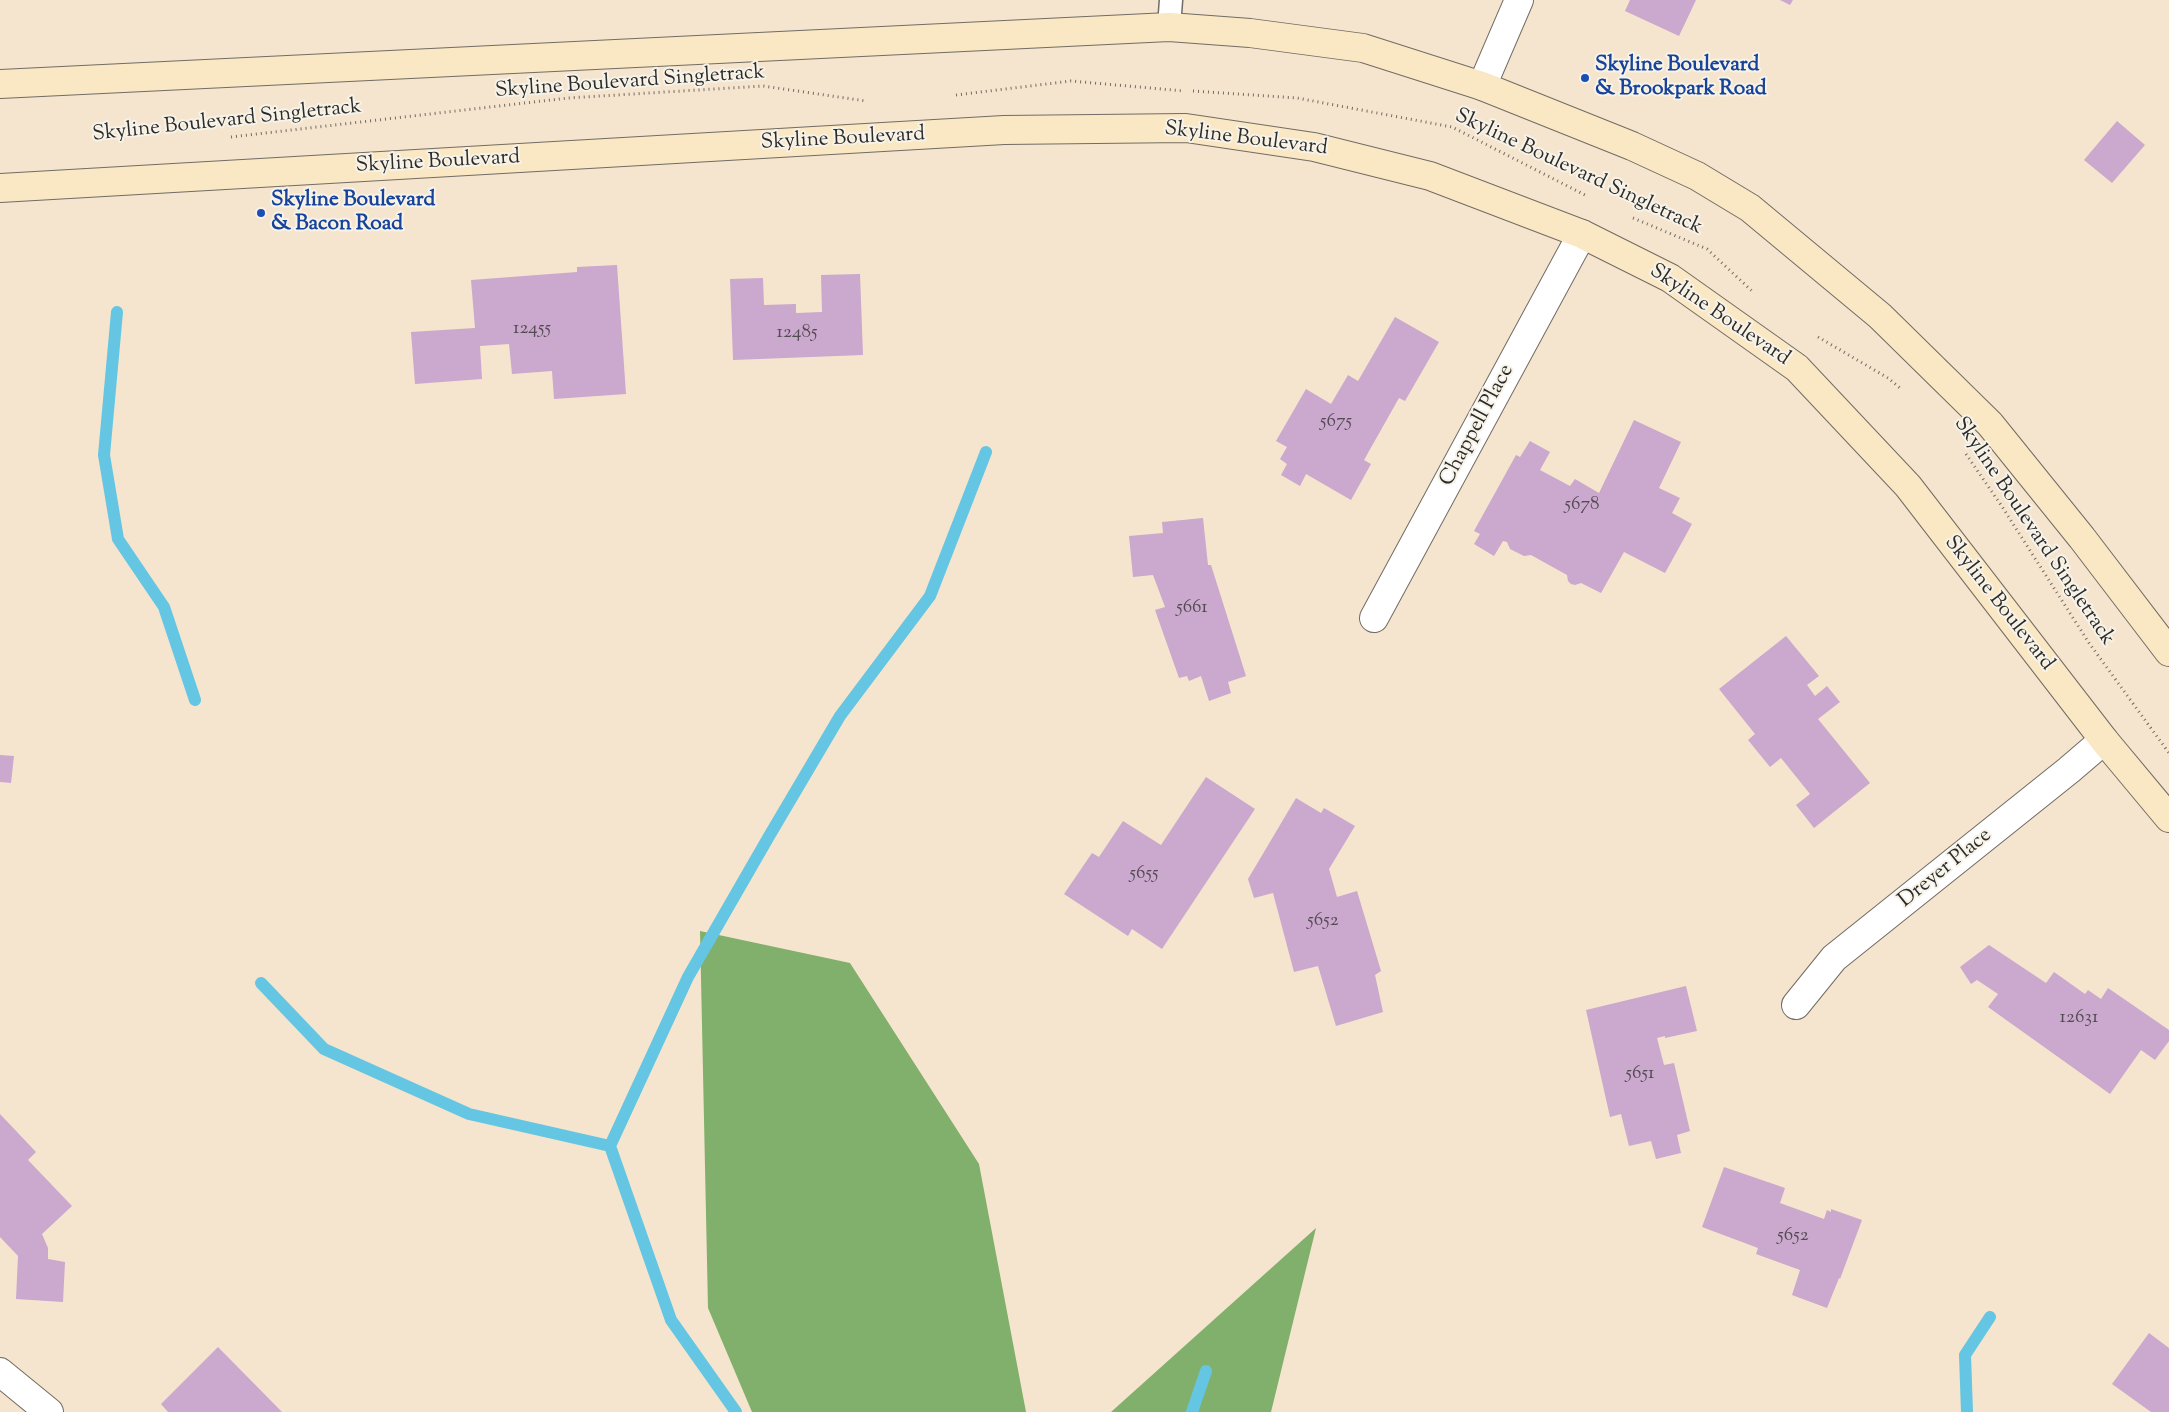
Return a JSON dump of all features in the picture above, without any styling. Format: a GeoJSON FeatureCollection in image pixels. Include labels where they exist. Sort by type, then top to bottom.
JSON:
{"type":"FeatureCollection","features":[{"type":"Feature","properties":{"kind":"main road"},"geometry":{"type":"LineString","coordinates":[[0,84],[1169,27],[1250,33],[1363,48],[1482,86],[1632,146],[1697,176],[1750,208],[1880,316],[1990,424],[2082,538],[2169,652]]}},
{"type":"Feature","properties":{"kind":"main road","name":"Skyline Boulevard"},"geometry":{"type":"LineString","coordinates":[[0,188],[1004,130],[1186,128],[1314,146],[1430,176],[1582,234],[1670,278],[1797,368],[1908,486],[2104,740],[2169,818]]}},
{"type":"Feature","properties":{"kind":"street"},"geometry":{"type":"LineString","coordinates":[[1482,86],[1519,0]]}},
{"type":"Feature","properties":{"kind":"street","name":"Chappell Place"},"geometry":{"type":"LineString","coordinates":[[1374,618],[1582,234]]}},
{"type":"Feature","properties":{"kind":"street","name":"Dreyer Place"},"geometry":{"type":"LineString","coordinates":[[1796,1005],[1834,958],[2104,740]]}},
{"type":"Feature","properties":{"kind":"street"},"geometry":{"type":"LineString","coordinates":[[0,1372],[49,1412]]}},
{"type":"Feature","properties":{"kind":"lane"},"geometry":{"type":"LineString","coordinates":[[1169,27],[1171,0]]}},
{"type":"Feature","properties":{"kind":"path","name":"Skyline Boulevard Singletrack"},"geometry":{"type":"LineString","coordinates":[[954,95],[1071,81],[1297,98],[1452,127],[1590,197]]}},
{"type":"Feature","properties":{"kind":"path","name":"Skyline Boulevard Singletrack"},"geometry":{"type":"LineString","coordinates":[[227,138],[568,98],[763,86],[876,102]]}},
{"type":"Feature","properties":{"kind":"path","name":"Skyline Boulevard Singletrack"},"geometry":{"type":"LineString","coordinates":[[1624,214],[1707,249],[1756,294]]}},
{"type":"Feature","properties":{"kind":"path"},"geometry":{"type":"LineString","coordinates":[[1811,333],[1888,378],[1901,389]]}},
{"type":"Feature","properties":{"kind":"path","name":"Skyline Boulevard Singletrack"},"geometry":{"type":"LineString","coordinates":[[1964,452],[2001,504],[2089,643],[2169,753]]}},
{"type":"Feature","properties":{"kind":"green space"},"geometry":{"type":"Polygon","coordinates":[[[700,931],[850,963],[979,1164],[1026,1412],[752,1412],[708,1308],[700,931]]]}},
{"type":"Feature","properties":{"kind":"green space"},"geometry":{"type":"Polygon","coordinates":[[[1316,1228],[1271,1412],[1111,1412],[1316,1228]]]}},
{"type":"Feature","properties":{"kind":"building"},"geometry":{"type":"Polygon","coordinates":[[[1630,0],[1696,0],[1679,36],[1625,11],[1630,0]]]}},
{"type":"Feature","properties":{"kind":"building"},"geometry":{"type":"Polygon","coordinates":[[[1780,0],[1793,0],[1790,5],[1780,0]]]}},
{"type":"Feature","properties":{"kind":"building"},"geometry":{"type":"Polygon","coordinates":[[[2117,121],[2145,145],[2112,183],[2084,160],[2117,121]]]}},
{"type":"Feature","properties":{"kind":"building"},"geometry":{"type":"Polygon","coordinates":[[[617,265],[626,394],[554,399],[552,371],[512,374],[509,344],[480,346],[482,379],[415,384],[411,332],[475,328],[471,280],[577,272],[577,267],[617,265]]]}},
{"type":"Feature","properties":{"kind":"building"},"geometry":{"type":"Polygon","coordinates":[[[860,274],[863,355],[733,360],[730,279],[763,278],[764,305],[796,304],[796,313],[822,312],[821,275],[860,274]]]}},
{"type":"Feature","properties":{"kind":"building"},"geometry":{"type":"Polygon","coordinates":[[[1395,317],[1439,342],[1405,401],[1399,398],[1364,460],[1371,464],[1351,500],[1306,474],[1300,486],[1281,475],[1287,464],[1280,459],[1287,447],[1276,441],[1306,389],[1331,404],[1348,375],[1358,381],[1395,317]]]}},
{"type":"Feature","properties":{"kind":"building"},"geometry":{"type":"Polygon","coordinates":[[[1634,420],[1681,442],[1659,488],[1680,498],[1672,513],[1692,524],[1665,573],[1624,552],[1601,593],[1581,583],[1571,584],[1568,581],[1567,575],[1531,555],[1524,556],[1510,549],[1507,542],[1503,541],[1494,556],[1474,544],[1480,534],[1474,531],[1516,455],[1520,457],[1530,441],[1550,452],[1540,470],[1570,486],[1575,479],[1599,493],[1634,420]]]}},
{"type":"Feature","properties":{"kind":"building"},"geometry":{"type":"Polygon","coordinates":[[[1203,518],[1208,565],[1211,565],[1246,676],[1228,682],[1231,693],[1209,701],[1201,676],[1189,681],[1187,676],[1179,678],[1155,610],[1165,607],[1153,575],[1133,577],[1129,536],[1163,533],[1162,522],[1203,518]]]}},
{"type":"Feature","properties":{"kind":"building"},"geometry":{"type":"Polygon","coordinates":[[[1786,636],[1819,676],[1807,685],[1815,696],[1827,686],[1840,702],[1818,719],[1870,783],[1814,828],[1796,805],[1810,794],[1781,758],[1770,767],[1748,740],[1755,734],[1719,689],[1786,636]]]}},
{"type":"Feature","properties":{"kind":"building"},"geometry":{"type":"Polygon","coordinates":[[[0,755],[14,756],[11,783],[0,782],[0,755]]]}},
{"type":"Feature","properties":{"kind":"building"},"geometry":{"type":"Polygon","coordinates":[[[1206,777],[1255,809],[1162,949],[1132,929],[1128,936],[1064,894],[1092,853],[1099,857],[1123,821],[1161,845],[1206,777]]]}},
{"type":"Feature","properties":{"kind":"building"},"geometry":{"type":"Polygon","coordinates":[[[1296,798],[1321,813],[1324,808],[1355,826],[1329,869],[1337,897],[1357,891],[1381,971],[1375,975],[1383,1012],[1336,1026],[1318,966],[1294,972],[1273,893],[1254,898],[1248,879],[1296,798]]]}},
{"type":"Feature","properties":{"kind":"building"},"geometry":{"type":"Polygon","coordinates":[[[1989,945],[2046,983],[2054,972],[2085,994],[2088,990],[2101,999],[2108,988],[2169,1030],[2169,1041],[2155,1060],[2141,1050],[2110,1094],[1988,1007],[1998,994],[1977,980],[1971,984],[1960,967],[1989,945]]]}},
{"type":"Feature","properties":{"kind":"building"},"geometry":{"type":"Polygon","coordinates":[[[1686,986],[1697,1031],[1657,1038],[1664,1065],[1674,1063],[1690,1131],[1677,1135],[1681,1153],[1656,1159],[1651,1141],[1629,1146],[1621,1114],[1610,1117],[1586,1010],[1686,986]]]}},
{"type":"Feature","properties":{"kind":"building"},"geometry":{"type":"Polygon","coordinates":[[[0,1114],[36,1152],[28,1160],[72,1206],[42,1234],[48,1248],[48,1259],[65,1262],[63,1302],[16,1299],[18,1256],[0,1237],[0,1114]]]}},
{"type":"Feature","properties":{"kind":"building"},"geometry":{"type":"Polygon","coordinates":[[[1724,1167],[1785,1188],[1780,1203],[1824,1219],[1827,1210],[1831,1212],[1831,1209],[1862,1220],[1827,1308],[1792,1295],[1800,1270],[1756,1254],[1758,1248],[1702,1227],[1724,1167]]]}},
{"type":"Feature","properties":{"kind":"building"},"geometry":{"type":"Polygon","coordinates":[[[2149,1333],[2169,1348],[2169,1412],[2151,1412],[2112,1384],[2149,1333]]]}},
{"type":"Feature","properties":{"kind":"building"},"geometry":{"type":"Polygon","coordinates":[[[218,1347],[282,1412],[168,1412],[161,1404],[218,1347]]]}},
{"type":"Feature","properties":{"kind":"waterway"},"geometry":{"type":"LineString","coordinates":[[117,312],[104,455],[118,539],[164,607],[195,700]]}},
{"type":"Feature","properties":{"kind":"waterway"},"geometry":{"type":"LineString","coordinates":[[610,1146],[688,977],[768,838],[840,716],[930,596],[986,452]]}},
{"type":"Feature","properties":{"kind":"waterway"},"geometry":{"type":"LineString","coordinates":[[261,983],[324,1049],[469,1114],[610,1146],[671,1320],[736,1412]]}},
{"type":"Feature","properties":{"kind":"waterway"},"geometry":{"type":"LineString","coordinates":[[1967,1412],[1965,1355],[1990,1317]]}},
{"type":"Feature","properties":{"kind":"waterway"},"geometry":{"type":"LineString","coordinates":[[1192,1412],[1206,1371]]}},
{"type":"Feature","properties":{"kind":"place","name":"Skyline Boulevard & Brookpark Road"},"geometry":{"type":"Point","coordinates":[1585,78]}},
{"type":"Feature","properties":{"kind":"place","name":"Skyline Boulevard & Bacon Road"},"geometry":{"type":"Point","coordinates":[261,213]}}]}
